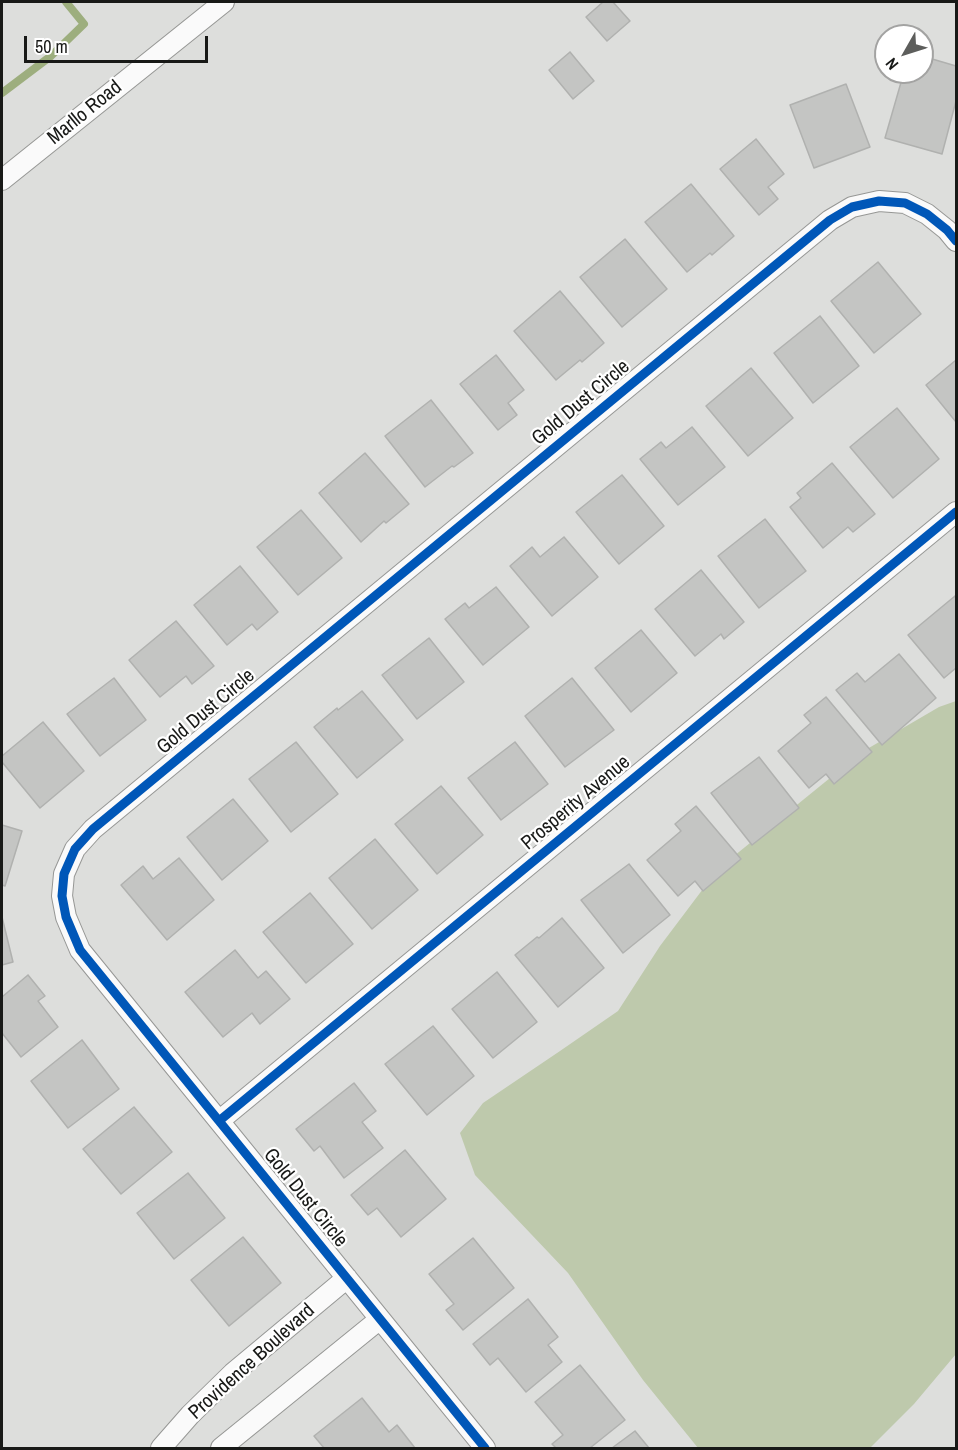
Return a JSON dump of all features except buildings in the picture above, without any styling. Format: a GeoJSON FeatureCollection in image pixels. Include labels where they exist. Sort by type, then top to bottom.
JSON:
{"type":"FeatureCollection","features":[{"type":"Feature","properties":{"kind":"street","name":"Marllo Road"},"geometry":{"type":"LineString","coordinates":[[2,180],[224,2]]}},
{"type":"Feature","properties":{"kind":"street","name":"Gold Dust Circle"},"geometry":{"type":"LineString","coordinates":[[485,1449],[80,950],[66,917],[62,896],[64,874],[75,849],[102,821],[830,220],[852,207],[879,201],[905,203],[927,214],[957,241]]}},
{"type":"Feature","properties":{"kind":"street","name":"Prosperity Avenue"},"geometry":{"type":"LineString","coordinates":[[219,1121],[957,512]]}},
{"type":"Feature","properties":{"kind":"street","name":"Providence Boulevard"},"geometry":{"type":"LineString","coordinates":[[161,1449],[233,1373],[347,1278]]}},
{"type":"Feature","properties":{"kind":"street"},"geometry":{"type":"LineString","coordinates":[[221,1449],[380,1319]]}},
{"type":"Feature","properties":{"kind":"green space"},"geometry":{"type":"Polygon","coordinates":[[[956,701],[956,1354],[914,1404],[870,1448],[698,1448],[643,1380],[568,1273],[475,1175],[460,1133],[483,1103],[618,1011],[660,946],[718,869],[862,752],[939,707],[956,701]]]}},
{"type":"Feature","properties":{"kind":"waterway"},"geometry":{"type":"LineString","coordinates":[[2,93],[51,56],[84,24],[66,2]]}},
{"type":"Feature","properties":{"kind":"cycle path"},"geometry":{"type":"LineString","coordinates":[[485,1448],[80,950],[66,917],[62,896],[64,874],[75,849],[93,829],[830,220],[852,207],[879,201],[905,203],[927,214],[947,230],[956,241]]}},
{"type":"Feature","properties":{"kind":"cycle path"},"geometry":{"type":"LineString","coordinates":[[219,1121],[956,512]]}}]}
